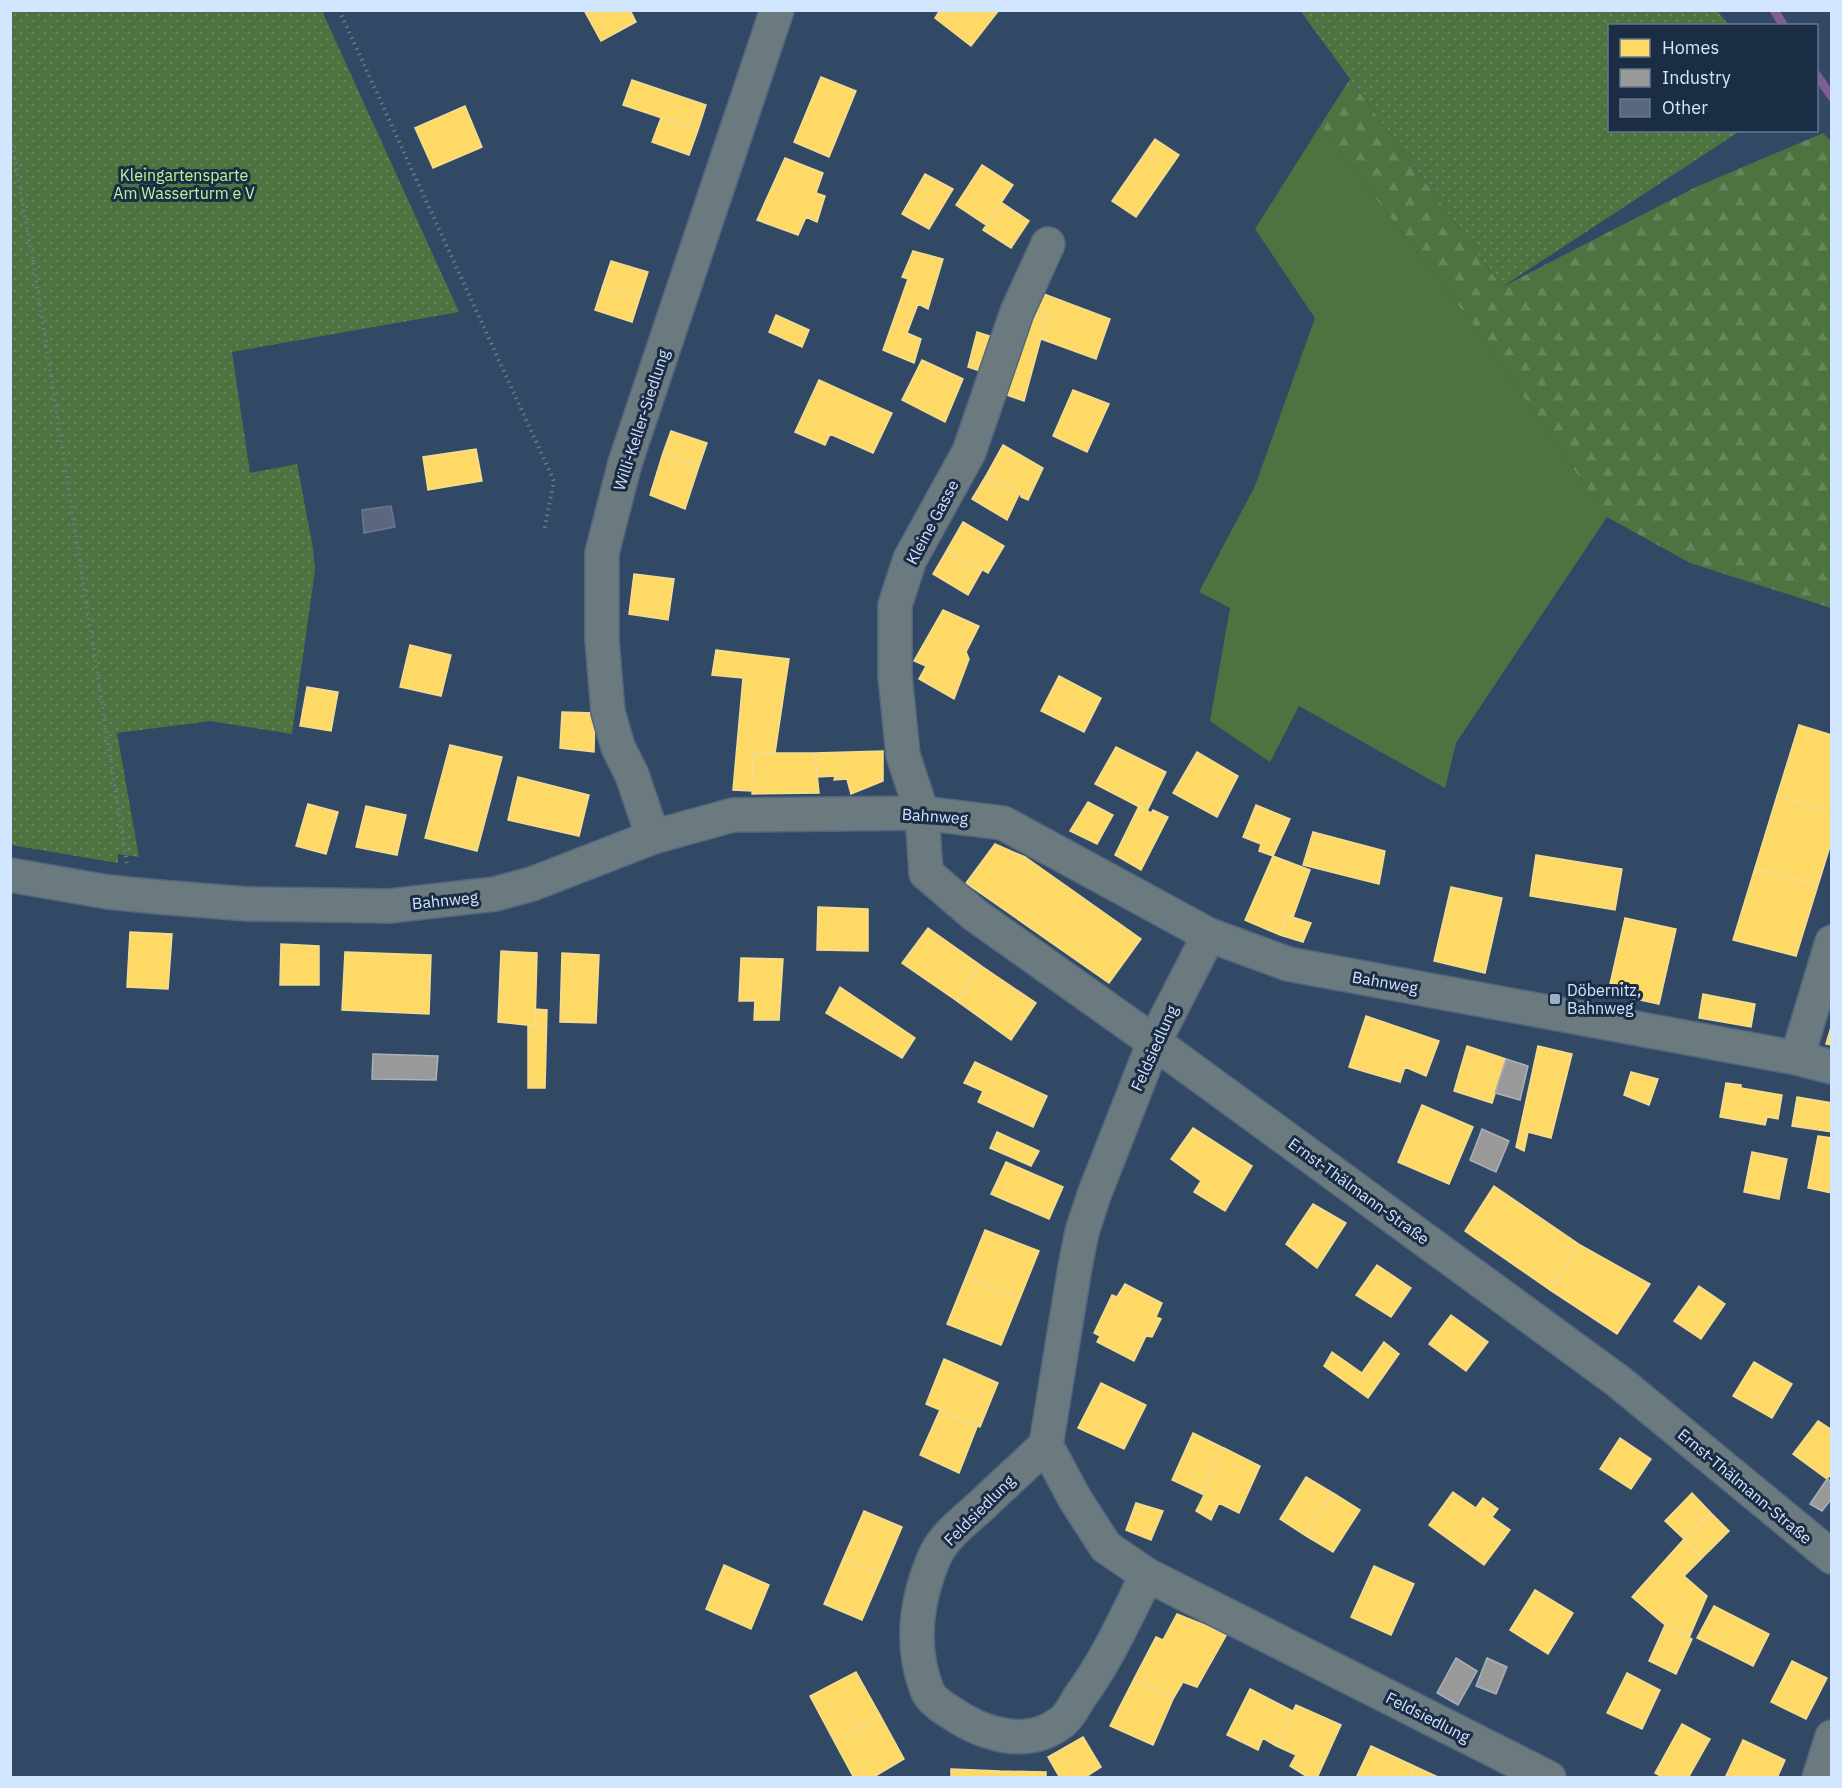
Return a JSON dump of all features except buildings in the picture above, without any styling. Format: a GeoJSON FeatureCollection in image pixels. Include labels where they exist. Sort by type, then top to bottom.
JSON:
{"type":"FeatureCollection","features":[{"type":"Feature","properties":{"kind":"street","name":"Willi-Keller-Siedlung"},"geometry":{"type":"LineString","coordinates":[[653,837],[632,775],[618,747],[608,712],[602,640],[602,553],[625,463],[777,10]]}},
{"type":"Feature","properties":{"kind":"street","name":"Kleine Gasse"},"geometry":{"type":"LineString","coordinates":[[922,813],[903,754],[895,676],[895,605],[910,559],[969,452],[1017,312],[1048,244]]}},
{"type":"Feature","properties":{"kind":"street","name":"Bahnweg"},"geometry":{"type":"LineString","coordinates":[[10,875],[127,894],[248,904],[389,906],[495,894],[532,884],[653,837],[733,815],[922,813],[1003,822],[1209,935],[1288,964],[1797,1058],[1832,1067]]}},
{"type":"Feature","properties":{"kind":"street","name":"Ernst-Thälmann-Straße"},"geometry":{"type":"LineString","coordinates":[[922,813],[926,873],[975,915],[1154,1042],[1618,1381],[1832,1557]]}},
{"type":"Feature","properties":{"kind":"street","name":"Feldsiedlung"},"geometry":{"type":"LineString","coordinates":[[1147,1575],[1099,1671],[1064,1720],[1043,1732],[1018,1737],[990,1733],[969,1725],[928,1694],[920,1668],[916,1641],[917,1613],[935,1556],[949,1535],[1046,1445],[1082,1232],[1094,1195],[1154,1042],[1209,935]]}},
{"type":"Feature","properties":{"kind":"street"},"geometry":{"type":"LineString","coordinates":[[1797,1058],[1832,942]]}},
{"type":"Feature","properties":{"kind":"street","name":"Feldsiedlung"},"geometry":{"type":"LineString","coordinates":[[1046,1445],[1075,1499],[1106,1547],[1147,1575],[1549,1778]]}},
{"type":"Feature","properties":{"kind":"street"},"geometry":{"type":"LineString","coordinates":[[1819,1778],[1832,1737]]}},
{"type":"Feature","properties":{"kind":"path"},"geometry":{"type":"LineString","coordinates":[[339,10],[554,481],[544,531]]}},
{"type":"Feature","properties":{"kind":"path"},"geometry":{"type":"LineString","coordinates":[[10,133],[33,261],[127,855],[127,894]]}},
{"type":"Feature","properties":{"kind":"green space"},"geometry":{"type":"Polygon","coordinates":[[[1303,10],[1717,11],[1728,24],[1608,24],[1608,132],[1738,132],[1502,287],[1302,13],[1303,10]]]}},
{"type":"Feature","properties":{"kind":"green space","name":"Kleingartensparte Am Wasserturm e V"},"geometry":{"type":"Polygon","coordinates":[[[10,11],[322,11],[459,312],[232,352],[250,473],[297,464],[313,548],[315,570],[292,734],[210,721],[117,733],[139,857],[118,854],[118,863],[11,845],[10,11]]]}},
{"type":"Feature","properties":{"kind":"green space"},"geometry":{"type":"Polygon","coordinates":[[[1350,79],[1502,287],[1696,187],[1823,133],[1832,142],[1831,608],[1690,563],[1607,517],[1475,327],[1320,126],[1350,79]]]}},
{"type":"Feature","properties":{"kind":"green space"},"geometry":{"type":"Polygon","coordinates":[[[1320,126],[1475,327],[1607,517],[1456,743],[1445,788],[1299,706],[1270,762],[1210,721],[1230,608],[1199,592],[1255,486],[1315,318],[1255,229],[1320,126]]]}},
{"type":"Feature","properties":{"kind":"waterway"},"geometry":{"type":"LineString","coordinates":[[1774,10],[1783,24]]}},
{"type":"Feature","properties":{"kind":"waterway"},"geometry":{"type":"LineString","coordinates":[[1818,77],[1832,97]]}},
{"type":"Feature","properties":{"kind":"place","name":"Döbernitz, Bahnweg"},"geometry":{"type":"Point","coordinates":[1555,999]}}]}
